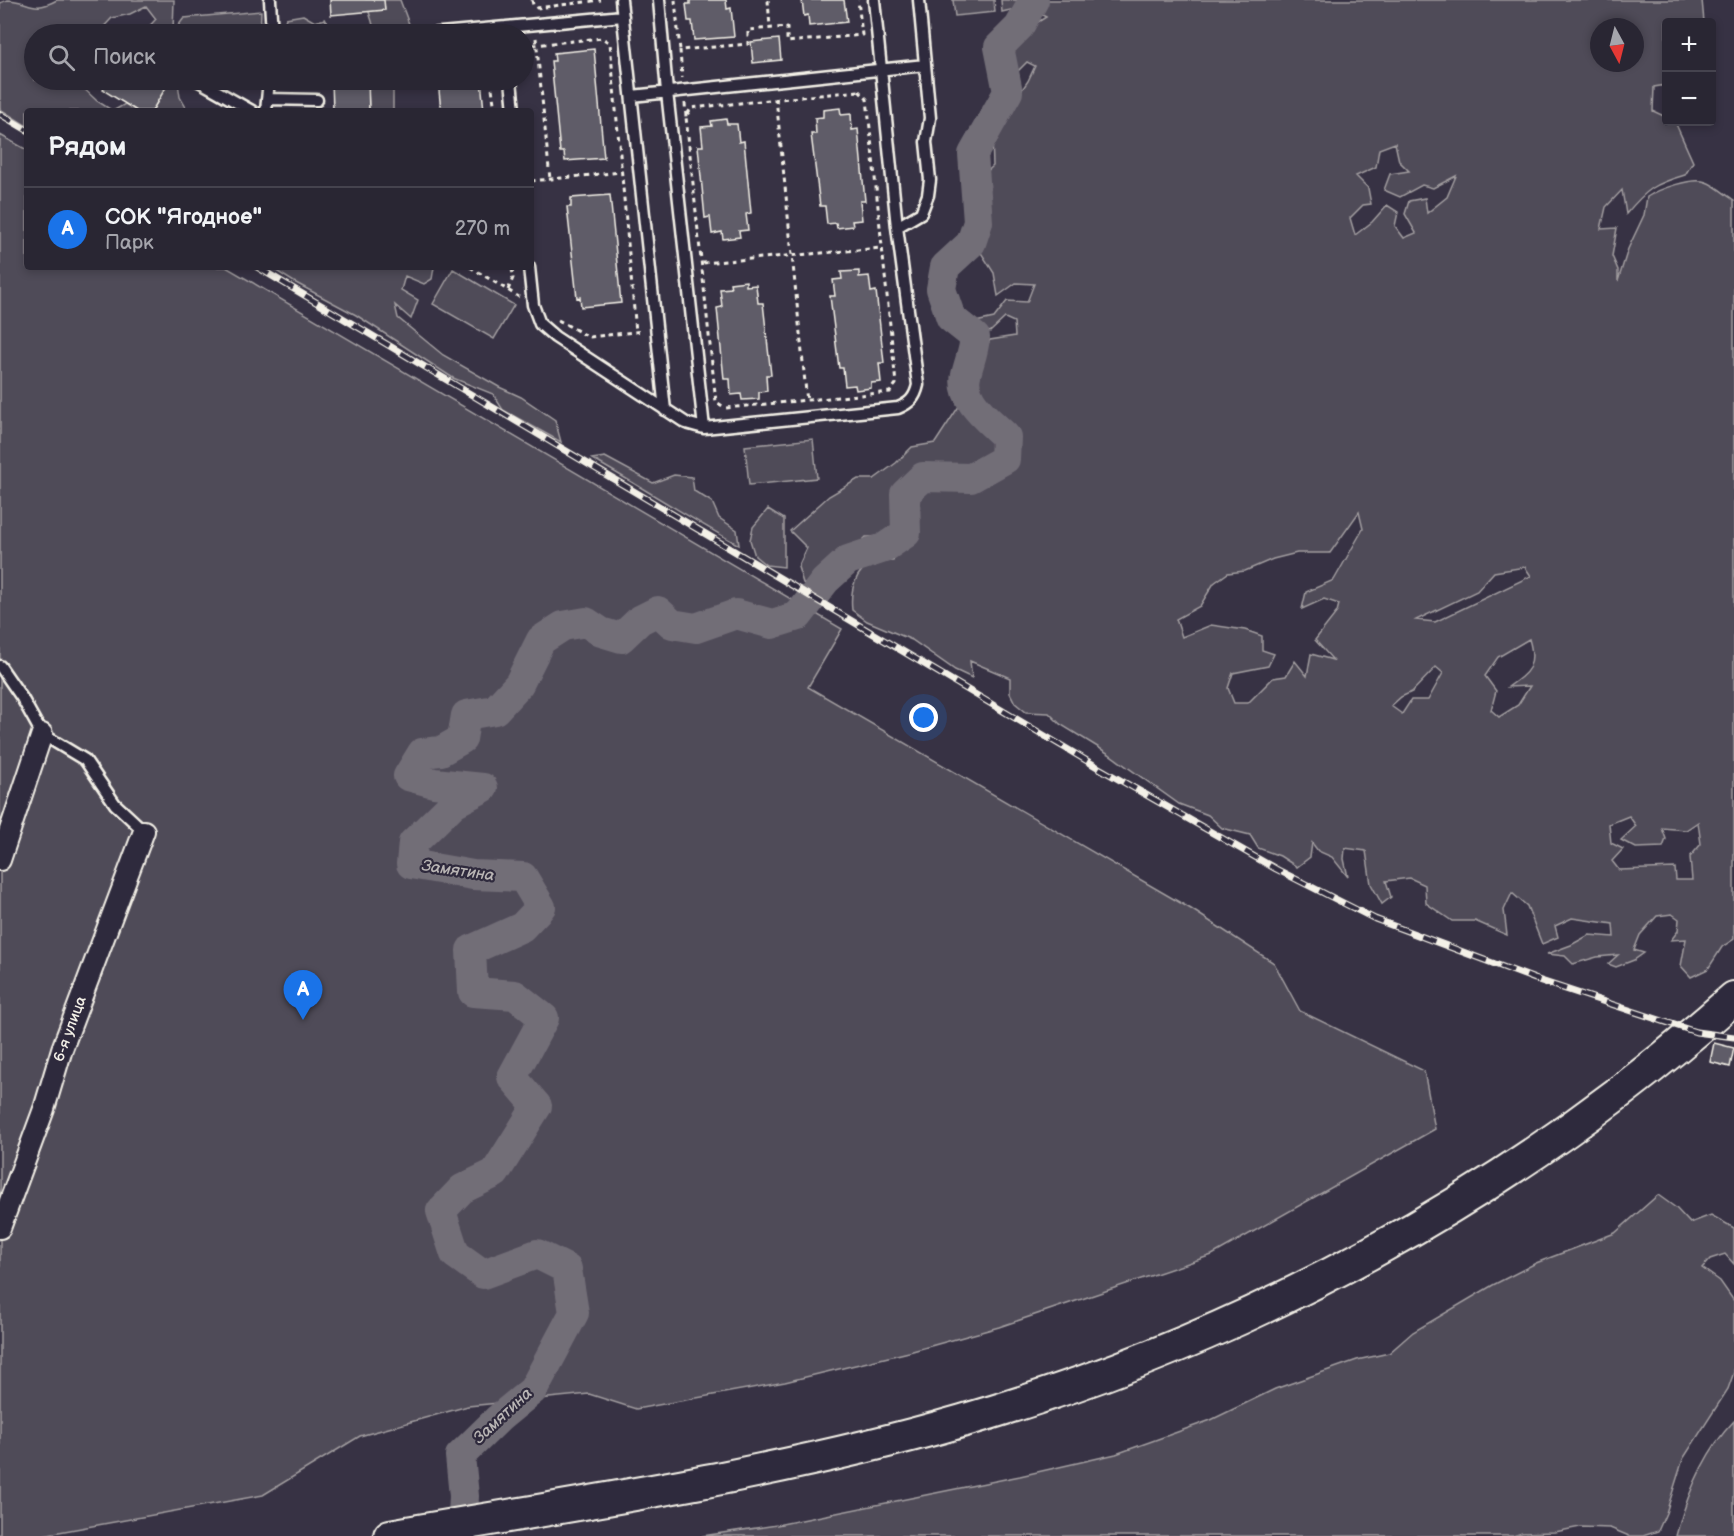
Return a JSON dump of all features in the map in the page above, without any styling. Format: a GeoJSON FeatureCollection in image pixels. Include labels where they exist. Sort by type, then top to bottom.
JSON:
{"type":"FeatureCollection","features":[{"type":"Feature","properties":{"kind":"main road"},"geometry":{"type":"LineString","coordinates":[[390,1536],[705,1481],[843,1452],[963,1421],[1047,1394],[1163,1351],[1238,1319],[1326,1276],[1419,1225],[1513,1167],[1610,1099],[1696,1032],[1734,998]]}},
{"type":"Feature","properties":{"kind":"street"},"geometry":{"type":"LineString","coordinates":[[0,861],[42,734]]}},
{"type":"Feature","properties":{"kind":"street","name":"6-я улица"},"geometry":{"type":"LineString","coordinates":[[0,1228],[44,1109],[62,1049],[144,831]]}},
{"type":"Feature","properties":{"kind":"lane"},"geometry":{"type":"LineString","coordinates":[[270,0],[271,24]]}},
{"type":"Feature","properties":{"kind":"lane"},"geometry":{"type":"LineString","coordinates":[[621,0],[665,410]]}},
{"type":"Feature","properties":{"kind":"lane"},"geometry":{"type":"LineString","coordinates":[[659,0],[704,428]]}},
{"type":"Feature","properties":{"kind":"lane"},"geometry":{"type":"LineString","coordinates":[[529,270],[532,305],[540,324],[555,338],[686,423],[704,428],[898,408],[909,404],[915,396],[918,385],[897,227],[874,0]]}},
{"type":"Feature","properties":{"kind":"lane"},"geometry":{"type":"LineString","coordinates":[[897,227],[921,213],[928,195],[930,180],[926,142],[930,118],[918,0]]}},
{"type":"Feature","properties":{"kind":"lane"},"geometry":{"type":"LineString","coordinates":[[535,25],[623,16]]}},
{"type":"Feature","properties":{"kind":"lane"},"geometry":{"type":"LineString","coordinates":[[632,96],[926,65]]}},
{"type":"Feature","properties":{"kind":"lane"},"geometry":{"type":"LineString","coordinates":[[214,90],[247,108]]}},
{"type":"Feature","properties":{"kind":"lane"},"geometry":{"type":"LineString","coordinates":[[266,108],[268,90]]}},
{"type":"Feature","properties":{"kind":"lane"},"geometry":{"type":"LineString","coordinates":[[512,90],[514,108]]}},
{"type":"Feature","properties":{"kind":"lane"},"geometry":{"type":"LineString","coordinates":[[267,99],[317,100]]}},
{"type":"Feature","properties":{"kind":"lane"},"geometry":{"type":"LineString","coordinates":[[0,666],[22,698],[42,734],[85,760],[115,804],[144,831]]}},
{"type":"Feature","properties":{"kind":"path"},"geometry":{"type":"LineString","coordinates":[[532,0],[550,179]]}},
{"type":"Feature","properties":{"kind":"path"},"geometry":{"type":"LineString","coordinates":[[533,5],[537,8],[601,0]]}},
{"type":"Feature","properties":{"kind":"path"},"geometry":{"type":"LineString","coordinates":[[675,0],[680,50],[748,44],[748,30],[787,27],[787,42],[862,35],[858,0]]}},
{"type":"Feature","properties":{"kind":"path"},"geometry":{"type":"LineString","coordinates":[[768,0],[770,29]]}},
{"type":"Feature","properties":{"kind":"path"},"geometry":{"type":"LineString","coordinates":[[534,44],[602,38],[610,43],[636,332]]}},
{"type":"Feature","properties":{"kind":"path"},"geometry":{"type":"LineString","coordinates":[[774,81],[808,417]]}},
{"type":"Feature","properties":{"kind":"path"},"geometry":{"type":"LineString","coordinates":[[492,90],[495,108]]}},
{"type":"Feature","properties":{"kind":"path"},"geometry":{"type":"LineString","coordinates":[[859,91],[867,99],[896,384],[890,392],[726,408],[716,402],[686,117],[691,108],[776,100],[859,91]]}},
{"type":"Feature","properties":{"kind":"path"},"geometry":{"type":"LineString","coordinates":[[534,181],[640,170]]}},
{"type":"Feature","properties":{"kind":"path"},"geometry":{"type":"LineString","coordinates":[[686,264],[900,246]]}},
{"type":"Feature","properties":{"kind":"path"},"geometry":{"type":"LineString","coordinates":[[508,290],[513,278],[512,270]]}},
{"type":"Feature","properties":{"kind":"shaded area"},"geometry":{"type":"Polygon","coordinates":[[[7,0],[42,6],[57,0],[174,0],[173,24],[151,24],[156,19],[146,6],[130,14],[112,18],[106,24],[24,24],[24,90],[85,90],[108,108],[24,108],[24,124],[0,109],[0,3],[7,0]]]}},
{"type":"Feature","properties":{"kind":"shaded area"},"geometry":{"type":"Polygon","coordinates":[[[366,0],[400,0],[409,24],[372,24],[366,0]]]}},
{"type":"Feature","properties":{"kind":"shaded area"},"geometry":{"type":"Polygon","coordinates":[[[953,0],[994,0],[995,12],[955,16],[953,0]]]}},
{"type":"Feature","properties":{"kind":"shaded area"},"geometry":{"type":"Polygon","coordinates":[[[1001,0],[1702,0],[1704,18],[1662,18],[1662,86],[1654,87],[1653,111],[1662,115],[1662,126],[1677,126],[1693,162],[1685,175],[1652,188],[1626,214],[1622,190],[1606,207],[1601,229],[1617,228],[1612,256],[1618,270],[1618,281],[1628,249],[1644,215],[1647,197],[1676,185],[1700,181],[1713,185],[1734,200],[1734,939],[1722,947],[1708,969],[1691,977],[1681,966],[1686,939],[1671,940],[1678,931],[1679,919],[1672,914],[1657,916],[1640,935],[1634,950],[1644,953],[1634,960],[1616,967],[1608,964],[1618,955],[1597,957],[1573,964],[1565,956],[1547,954],[1589,935],[1614,937],[1613,924],[1572,918],[1555,926],[1558,937],[1542,944],[1527,906],[1512,893],[1504,910],[1507,935],[1475,921],[1452,921],[1426,903],[1425,885],[1410,878],[1386,881],[1391,897],[1382,904],[1371,884],[1366,851],[1345,848],[1344,859],[1348,877],[1332,857],[1318,851],[1312,843],[1310,857],[1297,867],[1280,856],[1258,848],[1250,835],[1222,828],[1208,815],[1179,804],[1109,754],[1060,724],[1049,713],[1026,712],[1015,703],[1010,693],[1010,678],[970,661],[972,678],[955,670],[912,640],[867,621],[852,610],[853,589],[862,570],[876,561],[893,561],[899,547],[886,537],[866,537],[853,550],[848,575],[822,573],[832,589],[818,594],[803,583],[798,567],[807,548],[790,531],[829,496],[858,479],[874,479],[896,463],[912,447],[935,443],[971,388],[977,364],[990,340],[1015,336],[1014,322],[1005,318],[990,332],[966,324],[994,318],[1007,301],[1027,302],[1034,284],[1016,283],[998,296],[994,273],[978,248],[984,226],[973,207],[981,196],[978,180],[993,166],[992,135],[1028,81],[1035,66],[1027,62],[1001,92],[994,79],[995,61],[1015,46],[1030,27],[1046,17],[1025,9],[1002,12],[1001,0]],[[1395,143],[1379,149],[1376,167],[1356,176],[1368,188],[1371,204],[1363,205],[1350,218],[1355,235],[1372,222],[1387,205],[1398,212],[1395,226],[1404,238],[1416,233],[1405,214],[1409,201],[1425,198],[1427,213],[1447,197],[1456,176],[1433,188],[1422,185],[1400,197],[1384,190],[1390,174],[1409,171],[1399,161],[1395,143]],[[1359,512],[1330,553],[1297,553],[1273,559],[1245,571],[1228,573],[1214,583],[1200,606],[1176,619],[1182,637],[1211,625],[1245,630],[1262,636],[1262,650],[1274,654],[1268,666],[1233,673],[1228,688],[1234,703],[1248,703],[1273,678],[1286,676],[1295,661],[1307,676],[1311,654],[1333,660],[1315,640],[1337,612],[1339,604],[1324,599],[1302,609],[1306,592],[1334,580],[1363,529],[1359,512]],[[1525,567],[1494,572],[1477,591],[1416,620],[1435,622],[1531,576],[1525,567]],[[1529,639],[1498,657],[1485,676],[1496,691],[1491,710],[1499,717],[1518,705],[1530,686],[1508,687],[1529,668],[1532,656],[1529,639]],[[1436,667],[1412,692],[1401,697],[1391,706],[1402,714],[1411,700],[1428,700],[1443,673],[1436,667]],[[1629,816],[1609,824],[1611,843],[1623,849],[1612,861],[1619,870],[1675,868],[1676,880],[1692,880],[1690,857],[1701,844],[1698,822],[1686,830],[1662,828],[1666,839],[1663,847],[1636,848],[1621,840],[1636,826],[1629,816]]]}},
{"type":"Feature","properties":{"kind":"shaded area"},"geometry":{"type":"Polygon","coordinates":[[[261,11],[260,24],[180,24],[184,18],[261,11]]]}},
{"type":"Feature","properties":{"kind":"shaded area"},"geometry":{"type":"Polygon","coordinates":[[[303,15],[315,22],[325,19],[328,24],[284,24],[286,18],[303,15]]]}},
{"type":"Feature","properties":{"kind":"shaded area"},"geometry":{"type":"Polygon","coordinates":[[[164,90],[179,90],[186,108],[154,108],[164,90]]]}},
{"type":"Feature","properties":{"kind":"shaded area"},"geometry":{"type":"Polygon","coordinates":[[[368,90],[393,90],[393,108],[369,108],[368,90]]]}},
{"type":"Feature","properties":{"kind":"shaded area"},"geometry":{"type":"Polygon","coordinates":[[[125,104],[132,108],[118,108],[125,104]]]}},
{"type":"Feature","properties":{"kind":"shaded area"},"geometry":{"type":"Polygon","coordinates":[[[0,135],[24,148],[24,270],[231,270],[842,629],[808,687],[1191,909],[1274,963],[1300,1011],[1424,1071],[1435,1129],[1212,1255],[999,1327],[909,1352],[785,1382],[636,1409],[589,1394],[468,1406],[360,1436],[263,1495],[37,1536],[0,1536],[0,135]]]}},
{"type":"Feature","properties":{"kind":"shaded area"},"geometry":{"type":"Polygon","coordinates":[[[275,270],[434,270],[432,279],[424,284],[405,276],[401,290],[418,300],[411,319],[395,305],[398,318],[443,355],[521,397],[555,420],[561,442],[503,410],[493,394],[453,378],[356,315],[275,270]]]}},
{"type":"Feature","properties":{"kind":"shaded area"},"geometry":{"type":"Polygon","coordinates":[[[452,270],[455,270],[514,305],[494,339],[433,304],[452,270]]]}},
{"type":"Feature","properties":{"kind":"shaded area"},"geometry":{"type":"Polygon","coordinates":[[[813,439],[817,478],[749,485],[745,446],[813,439]]]}},
{"type":"Feature","properties":{"kind":"shaded area"},"geometry":{"type":"Polygon","coordinates":[[[605,457],[653,483],[674,475],[692,477],[694,491],[712,502],[719,518],[737,530],[739,545],[592,459],[605,457]]]}},
{"type":"Feature","properties":{"kind":"shaded area"},"geometry":{"type":"Polygon","coordinates":[[[768,509],[784,519],[784,567],[766,565],[755,556],[750,540],[753,527],[768,509]]]}},
{"type":"Feature","properties":{"kind":"shaded area"},"geometry":{"type":"Polygon","coordinates":[[[1658,1195],[1676,1208],[1690,1223],[1711,1215],[1734,1228],[1734,1264],[1725,1254],[1710,1259],[1702,1268],[1720,1281],[1734,1301],[1734,1372],[1728,1389],[1683,1459],[1658,1531],[1643,1536],[1629,1536],[1610,1528],[1580,1527],[1513,1536],[702,1536],[777,1525],[1020,1476],[1116,1454],[1211,1420],[1275,1389],[1357,1360],[1389,1353],[1413,1332],[1493,1285],[1536,1263],[1615,1233],[1658,1195]]]}},
{"type":"Feature","properties":{"kind":"shaded area"},"geometry":{"type":"Polygon","coordinates":[[[1734,1421],[1734,1536],[1676,1536],[1685,1505],[1705,1460],[1734,1421]]]}},
{"type":"Feature","properties":{"kind":"building"},"geometry":{"type":"Polygon","coordinates":[[[330,0],[384,0],[385,10],[331,15],[330,0]]]}},
{"type":"Feature","properties":{"kind":"building"},"geometry":{"type":"Polygon","coordinates":[[[690,0],[726,0],[727,9],[731,8],[734,37],[694,40],[692,21],[688,21],[686,4],[690,4],[690,0]]]}},
{"type":"Feature","properties":{"kind":"building"},"geometry":{"type":"Polygon","coordinates":[[[802,0],[844,0],[847,22],[809,26],[808,15],[804,16],[802,0]]]}},
{"type":"Feature","properties":{"kind":"building"},"geometry":{"type":"Polygon","coordinates":[[[779,39],[781,60],[753,63],[751,42],[779,39]]]}},
{"type":"Feature","properties":{"kind":"building"},"geometry":{"type":"Polygon","coordinates":[[[594,49],[604,158],[565,161],[564,152],[560,152],[551,61],[555,61],[554,53],[594,49]]]}},
{"type":"Feature","properties":{"kind":"building"},"geometry":{"type":"Polygon","coordinates":[[[103,90],[164,90],[154,108],[132,108],[103,90]]]}},
{"type":"Feature","properties":{"kind":"building"},"geometry":{"type":"Polygon","coordinates":[[[332,90],[368,90],[369,108],[333,108],[332,90]]]}},
{"type":"Feature","properties":{"kind":"building"},"geometry":{"type":"Polygon","coordinates":[[[439,90],[482,90],[484,108],[441,108],[439,90]]]}},
{"type":"Feature","properties":{"kind":"building"},"geometry":{"type":"Polygon","coordinates":[[[840,108],[841,115],[851,114],[852,130],[858,129],[865,201],[860,201],[862,220],[852,221],[853,226],[837,228],[836,223],[827,224],[825,206],[820,206],[811,134],[816,134],[815,118],[823,117],[823,110],[840,108]]]}},
{"type":"Feature","properties":{"kind":"building"},"geometry":{"type":"Polygon","coordinates":[[[726,119],[727,124],[737,124],[739,142],[744,141],[751,213],[746,214],[748,230],[739,231],[740,237],[723,239],[722,232],[712,234],[710,217],[705,218],[698,146],[703,146],[701,127],[712,126],[711,121],[726,119]]]}},
{"type":"Feature","properties":{"kind":"building"},"geometry":{"type":"Polygon","coordinates":[[[610,195],[621,303],[581,307],[580,297],[577,298],[567,207],[571,207],[571,198],[610,195]]]}},
{"type":"Feature","properties":{"kind":"building"},"geometry":{"type":"Polygon","coordinates":[[[859,271],[859,277],[869,276],[871,292],[876,291],[884,363],[879,363],[881,382],[871,383],[871,388],[856,390],[855,385],[845,386],[843,368],[839,368],[830,296],[835,296],[833,280],[842,279],[841,272],[859,271]]]}},
{"type":"Feature","properties":{"kind":"building"},"geometry":{"type":"Polygon","coordinates":[[[746,281],[746,286],[756,285],[758,303],[763,303],[771,375],[766,375],[767,391],[759,392],[759,399],[742,400],[741,394],[731,395],[730,379],[724,379],[717,308],[722,307],[720,289],[731,288],[730,283],[746,281]]]}},
{"type":"Feature","properties":{"kind":"building"},"geometry":{"type":"Polygon","coordinates":[[[1714,1043],[1734,1048],[1730,1067],[1710,1062],[1714,1043]]]}},
{"type":"Feature","properties":{"kind":"waterway","name":"Замятина"},"geometry":{"type":"LineString","coordinates":[[462,1536],[464,1496],[460,1456],[499,1418],[533,1390],[574,1313],[567,1269],[537,1254],[483,1274],[455,1254],[441,1211],[462,1189],[495,1173],[537,1106],[512,1077],[544,1018],[515,995],[473,992],[471,950],[522,927],[541,907],[523,877],[473,875],[411,864],[413,843],[454,803],[483,788],[434,783],[408,776],[422,753],[441,751],[462,739],[466,715],[495,710],[519,684],[541,640],[563,626],[586,622],[601,632],[621,638],[640,620],[658,611],[672,624],[696,628],[736,614],[772,624],[798,616],[825,581],[848,560],[884,548],[906,533],[905,494],[923,477],[971,478],[1005,459],[1006,437],[985,417],[967,393],[966,375],[975,337],[951,318],[941,289],[945,267],[971,243],[978,222],[973,154],[1008,92],[999,47],[1019,27],[1034,0]]}},
{"type":"Feature","properties":{"kind":"railway"},"geometry":{"type":"LineString","coordinates":[[0,114],[24,128]]}},
{"type":"Feature","properties":{"kind":"railway"},"geometry":{"type":"LineString","coordinates":[[262,270],[1099,768],[1276,869],[1375,919],[1535,979],[1696,1032],[1734,1037]]}},
{"type":"Feature","properties":{"kind":"place","name":"СОК \"Ягодное\""},"geometry":{"type":"Point","coordinates":[303,1020]}}]}
